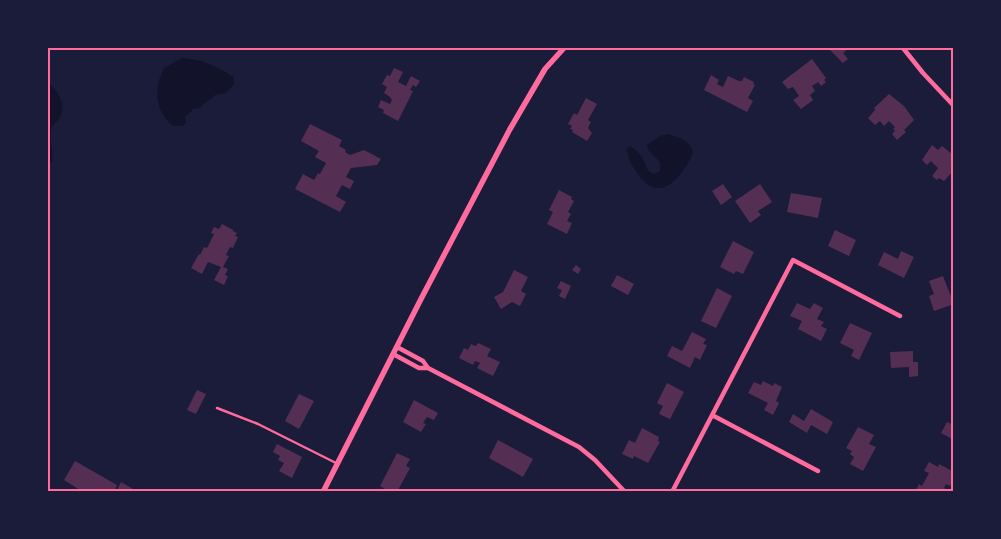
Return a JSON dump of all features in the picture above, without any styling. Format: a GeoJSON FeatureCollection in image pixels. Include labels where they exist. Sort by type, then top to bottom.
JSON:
{"type":"FeatureCollection","features":[{"type":"Feature","properties":{"kind":"street"},"geometry":{"type":"LineString","coordinates":[[323,492],[396,347],[510,129],[545,70],[564,48]]}},
{"type":"Feature","properties":{"kind":"street"},"geometry":{"type":"LineString","coordinates":[[903,48],[954,106]]}},
{"type":"Feature","properties":{"kind":"street"},"geometry":{"type":"LineString","coordinates":[[672,492],[792,260],[900,316]]}},
{"type":"Feature","properties":{"kind":"street"},"geometry":{"type":"LineString","coordinates":[[396,347],[423,361],[428,368],[578,447],[595,460],[625,492]]}},
{"type":"Feature","properties":{"kind":"street"},"geometry":{"type":"LineString","coordinates":[[393,354],[419,368],[428,368]]}},
{"type":"Feature","properties":{"kind":"street"},"geometry":{"type":"LineString","coordinates":[[712,415],[818,471]]}},
{"type":"Feature","properties":{"kind":"lane"},"geometry":{"type":"LineString","coordinates":[[217,408],[258,424],[337,464]]}},
{"type":"Feature","properties":{"kind":"shaded area"},"geometry":{"type":"Polygon","coordinates":[[[182,58],[215,66],[233,77],[234,84],[226,93],[215,95],[200,108],[192,109],[185,117],[186,123],[182,126],[173,126],[162,114],[159,107],[158,84],[164,68],[182,58]]]}},
{"type":"Feature","properties":{"kind":"shaded area"},"geometry":{"type":"Polygon","coordinates":[[[48,83],[58,93],[62,103],[60,117],[51,130],[52,163],[48,159],[48,83]]]}},
{"type":"Feature","properties":{"kind":"shaded area"},"geometry":{"type":"Polygon","coordinates":[[[668,134],[687,142],[693,153],[685,168],[673,182],[659,188],[652,187],[636,171],[626,150],[630,146],[637,151],[644,160],[648,171],[654,174],[660,171],[660,162],[648,150],[647,145],[660,136],[668,134]]]}},
{"type":"Feature","properties":{"kind":"building"},"geometry":{"type":"Polygon","coordinates":[[[828,48],[849,48],[843,53],[848,59],[843,63],[828,48]]]}},
{"type":"Feature","properties":{"kind":"building"},"geometry":{"type":"Polygon","coordinates":[[[812,59],[826,78],[824,80],[826,82],[821,86],[818,82],[812,86],[815,91],[810,95],[813,100],[801,109],[793,100],[799,96],[793,87],[788,89],[782,82],[812,59]]]}},
{"type":"Feature","properties":{"kind":"building"},"geometry":{"type":"Polygon","coordinates":[[[394,68],[403,72],[398,82],[406,86],[411,76],[420,81],[416,87],[413,85],[410,90],[413,91],[398,121],[383,113],[384,110],[378,107],[381,100],[390,104],[392,100],[384,93],[387,87],[382,84],[387,75],[390,76],[394,68]]]}},
{"type":"Feature","properties":{"kind":"building"},"geometry":{"type":"Polygon","coordinates":[[[711,75],[719,80],[717,84],[723,87],[728,76],[739,81],[742,81],[744,77],[754,82],[753,84],[755,85],[748,98],[753,101],[747,112],[704,90],[711,75]]]}},
{"type":"Feature","properties":{"kind":"building"},"geometry":{"type":"Polygon","coordinates":[[[889,94],[904,106],[914,120],[904,130],[906,132],[897,140],[892,134],[895,131],[893,129],[895,127],[889,121],[884,126],[880,121],[875,125],[868,118],[875,110],[874,108],[889,94]]]}},
{"type":"Feature","properties":{"kind":"building"},"geometry":{"type":"Polygon","coordinates":[[[586,98],[597,104],[588,120],[591,122],[588,128],[592,133],[587,141],[572,132],[573,130],[570,129],[572,126],[568,124],[574,113],[577,115],[586,98]]]}},
{"type":"Feature","properties":{"kind":"building"},"geometry":{"type":"Polygon","coordinates":[[[310,124],[342,140],[339,146],[350,155],[364,150],[381,159],[377,165],[351,168],[346,177],[354,181],[350,189],[342,185],[336,196],[346,202],[340,212],[295,189],[303,174],[314,180],[326,163],[315,157],[319,151],[301,141],[310,124]]]}},
{"type":"Feature","properties":{"kind":"building"},"geometry":{"type":"Polygon","coordinates":[[[932,145],[938,150],[942,146],[952,154],[954,153],[954,170],[944,181],[939,178],[937,180],[932,176],[938,168],[931,161],[927,165],[922,160],[932,145]]]}},
{"type":"Feature","properties":{"kind":"building"},"geometry":{"type":"Polygon","coordinates":[[[723,184],[732,197],[721,205],[712,191],[723,184]]]}},
{"type":"Feature","properties":{"kind":"building"},"geometry":{"type":"Polygon","coordinates":[[[760,184],[772,202],[758,211],[761,215],[750,223],[735,201],[760,184]]]}},
{"type":"Feature","properties":{"kind":"building"},"geometry":{"type":"Polygon","coordinates":[[[559,190],[572,197],[571,199],[574,201],[568,212],[571,214],[567,221],[572,223],[567,234],[547,224],[553,212],[549,210],[559,190]]]}},
{"type":"Feature","properties":{"kind":"building"},"geometry":{"type":"Polygon","coordinates":[[[791,193],[822,198],[818,218],[787,212],[791,193]]]}},
{"type":"Feature","properties":{"kind":"building"},"geometry":{"type":"Polygon","coordinates":[[[222,224],[237,233],[235,236],[238,237],[233,248],[230,247],[226,255],[229,256],[223,267],[228,269],[225,275],[228,276],[224,285],[214,280],[221,267],[208,262],[202,274],[191,268],[204,247],[207,248],[214,234],[211,233],[214,227],[219,229],[222,224]]]}},
{"type":"Feature","properties":{"kind":"building"},"geometry":{"type":"Polygon","coordinates":[[[835,230],[856,240],[849,256],[828,246],[835,230]]]}},
{"type":"Feature","properties":{"kind":"building"},"geometry":{"type":"Polygon","coordinates":[[[733,241],[754,252],[743,274],[736,271],[734,274],[720,267],[733,241]]]}},
{"type":"Feature","properties":{"kind":"building"},"geometry":{"type":"Polygon","coordinates":[[[901,251],[914,257],[904,278],[878,265],[884,252],[898,259],[901,251]]]}},
{"type":"Feature","properties":{"kind":"building"},"geometry":{"type":"Polygon","coordinates":[[[576,265],[581,269],[578,274],[572,270],[576,265]]]}},
{"type":"Feature","properties":{"kind":"building"},"geometry":{"type":"Polygon","coordinates":[[[514,270],[528,277],[521,291],[526,294],[520,306],[512,302],[501,309],[494,297],[503,292],[514,270]]]}},
{"type":"Feature","properties":{"kind":"building"},"geometry":{"type":"Polygon","coordinates":[[[617,275],[634,284],[628,295],[611,286],[617,275]]]}},
{"type":"Feature","properties":{"kind":"building"},"geometry":{"type":"Polygon","coordinates":[[[943,276],[954,304],[934,311],[929,296],[934,294],[929,281],[943,276]]]}},
{"type":"Feature","properties":{"kind":"building"},"geometry":{"type":"Polygon","coordinates":[[[561,281],[571,286],[565,299],[559,296],[562,290],[557,288],[561,281]]]}},
{"type":"Feature","properties":{"kind":"building"},"geometry":{"type":"Polygon","coordinates":[[[717,288],[732,296],[716,328],[701,321],[717,288]]]}},
{"type":"Feature","properties":{"kind":"building"},"geometry":{"type":"Polygon","coordinates":[[[797,303],[810,309],[814,303],[823,308],[817,319],[824,322],[821,326],[827,329],[821,341],[798,329],[802,321],[790,316],[797,303]]]}},
{"type":"Feature","properties":{"kind":"building"},"geometry":{"type":"Polygon","coordinates":[[[850,323],[872,333],[859,360],[851,356],[854,350],[840,343],[850,323]]]}},
{"type":"Feature","properties":{"kind":"building"},"geometry":{"type":"Polygon","coordinates":[[[692,332],[706,339],[703,344],[707,345],[700,360],[695,357],[690,368],[667,356],[672,346],[682,351],[692,332]]]}},
{"type":"Feature","properties":{"kind":"building"},"geometry":{"type":"Polygon","coordinates":[[[478,343],[491,349],[487,356],[500,362],[493,376],[477,368],[480,363],[475,361],[473,365],[459,358],[464,348],[468,350],[471,344],[476,346],[478,343]]]}},
{"type":"Feature","properties":{"kind":"building"},"geometry":{"type":"Polygon","coordinates":[[[913,351],[913,362],[918,362],[918,376],[909,377],[909,367],[891,368],[890,352],[913,351]]]}},
{"type":"Feature","properties":{"kind":"building"},"geometry":{"type":"Polygon","coordinates":[[[763,381],[773,386],[774,383],[782,387],[776,401],[779,403],[773,415],[764,410],[768,403],[748,393],[754,382],[761,385],[763,381]]]}},
{"type":"Feature","properties":{"kind":"building"},"geometry":{"type":"Polygon","coordinates":[[[667,383],[684,392],[670,419],[659,414],[663,406],[657,403],[667,383]]]}},
{"type":"Feature","properties":{"kind":"building"},"geometry":{"type":"Polygon","coordinates":[[[197,390],[206,394],[196,414],[187,410],[197,390]]]}},
{"type":"Feature","properties":{"kind":"building"},"geometry":{"type":"Polygon","coordinates":[[[299,394],[314,401],[299,429],[285,421],[299,394]]]}},
{"type":"Feature","properties":{"kind":"building"},"geometry":{"type":"Polygon","coordinates":[[[414,400],[438,413],[434,420],[427,417],[423,423],[426,424],[421,432],[403,422],[414,400]]]}},
{"type":"Feature","properties":{"kind":"building"},"geometry":{"type":"Polygon","coordinates":[[[811,409],[833,422],[827,434],[811,425],[807,433],[789,422],[793,414],[804,421],[811,409]]]}},
{"type":"Feature","properties":{"kind":"building"},"geometry":{"type":"Polygon","coordinates":[[[947,422],[954,425],[954,440],[941,433],[947,422]]]}},
{"type":"Feature","properties":{"kind":"building"},"geometry":{"type":"Polygon","coordinates":[[[858,427],[874,435],[869,444],[876,447],[863,471],[850,464],[854,457],[850,454],[852,451],[846,448],[858,427]]]}},
{"type":"Feature","properties":{"kind":"building"},"geometry":{"type":"Polygon","coordinates":[[[642,428],[659,437],[658,441],[660,442],[648,463],[634,456],[633,459],[622,454],[629,440],[635,443],[642,428]]]}},
{"type":"Feature","properties":{"kind":"building"},"geometry":{"type":"Polygon","coordinates":[[[498,440],[533,459],[523,477],[489,458],[498,440]]]}},
{"type":"Feature","properties":{"kind":"building"},"geometry":{"type":"Polygon","coordinates":[[[277,444],[302,457],[292,478],[279,471],[284,463],[278,460],[280,456],[273,452],[277,444]]]}},
{"type":"Feature","properties":{"kind":"building"},"geometry":{"type":"Polygon","coordinates":[[[397,453],[410,459],[406,466],[410,468],[397,492],[390,492],[380,486],[397,453]]]}},
{"type":"Feature","properties":{"kind":"building"},"geometry":{"type":"Polygon","coordinates":[[[75,461],[117,485],[114,492],[83,492],[64,480],[75,461]]]}},
{"type":"Feature","properties":{"kind":"building"},"geometry":{"type":"Polygon","coordinates":[[[929,462],[938,467],[939,464],[954,472],[952,476],[954,480],[950,486],[946,484],[944,488],[951,492],[915,492],[919,484],[922,486],[929,473],[924,471],[929,462]]]}},
{"type":"Feature","properties":{"kind":"building"},"geometry":{"type":"Polygon","coordinates":[[[121,482],[133,489],[132,492],[116,492],[121,482]]]}}]}
